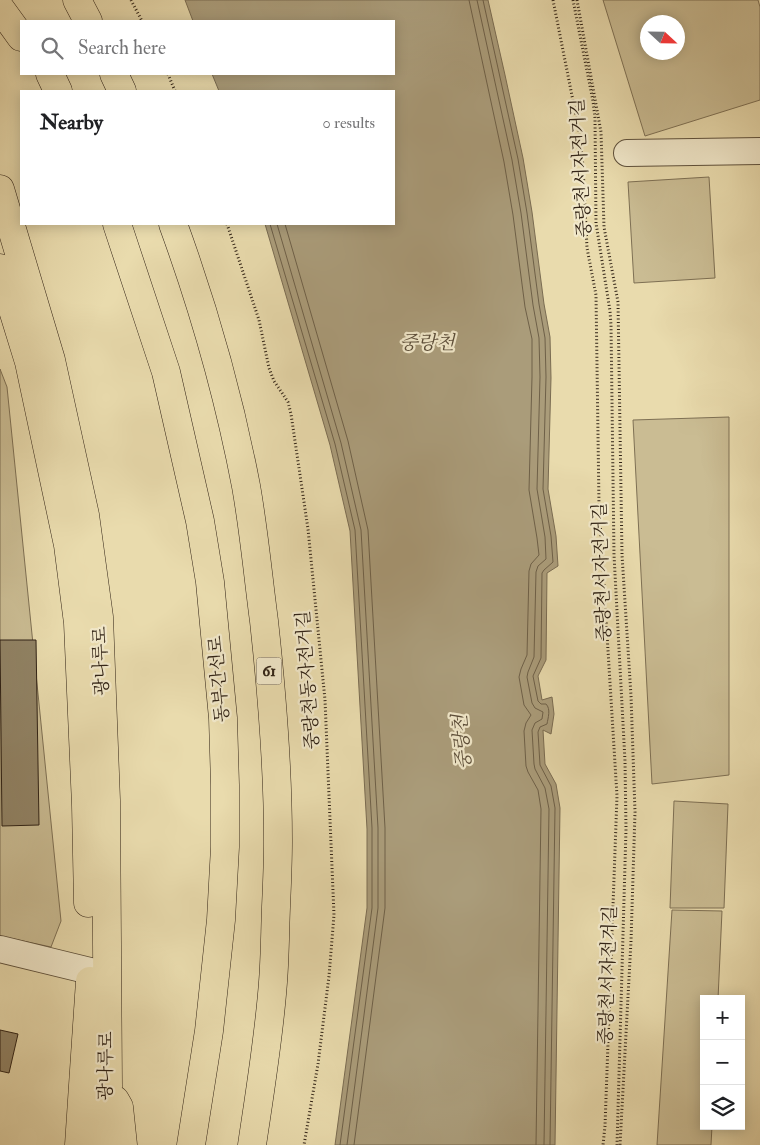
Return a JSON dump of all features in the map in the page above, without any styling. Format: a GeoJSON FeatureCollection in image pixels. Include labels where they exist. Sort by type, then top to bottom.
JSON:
{"type":"FeatureCollection","features":[{"type":"Feature","properties":{"kind":"main road"},"geometry":{"type":"LineString","coordinates":[[18,0],[27,20]]}},
{"type":"Feature","properties":{"kind":"main road"},"geometry":{"type":"LineString","coordinates":[[77,0],[87,20]]}},
{"type":"Feature","properties":{"kind":"main road"},"geometry":{"type":"LineString","coordinates":[[0,8],[20,36]]}},
{"type":"Feature","properties":{"kind":"main road"},"geometry":{"type":"LineString","coordinates":[[114,75],[122,90]]}},
{"type":"Feature","properties":{"kind":"main road","name":"광나루로"},"geometry":{"type":"LineString","coordinates":[[0,190],[51,360],[86,516],[99,617],[106,800],[108,1086],[102,1145]]}},
{"type":"Feature","properties":{"kind":"main road","name":"동부간선로"},"geometry":{"type":"LineString","coordinates":[[117,225],[166,372],[200,522],[210,582],[222,708],[225,847],[221,920],[209,1031],[191,1145]]}},
{"type":"Feature","properties":{"kind":"main road","name":"61"},"geometry":{"type":"LineString","coordinates":[[173,225],[189,268],[211,341],[231,420],[248,504],[271,681],[278,823],[276,925],[273,981],[264,1066],[252,1145]]}},
{"type":"Feature","properties":{"kind":"main road","name":"광나루로"},"geometry":{"type":"LineString","coordinates":[[0,268],[29,362],[68,545],[78,623],[86,805],[90,971],[79,1145]]}},
{"type":"Feature","properties":{"kind":"main road"},"geometry":{"type":"LineString","coordinates":[[108,1086],[118,1107],[123,1145]]}},
{"type":"Feature","properties":{"kind":"street"},"geometry":{"type":"LineString","coordinates":[[627,153],[760,151]]}},
{"type":"Feature","properties":{"kind":"street"},"geometry":{"type":"LineString","coordinates":[[0,949],[90,971]]}},
{"type":"Feature","properties":{"kind":"path"},"geometry":{"type":"LineString","coordinates":[[131,0],[141,20]]}},
{"type":"Feature","properties":{"kind":"path"},"geometry":{"type":"LineString","coordinates":[[553,0],[579,131],[583,166],[587,248],[596,295],[599,505],[617,796],[604,1145]]}},
{"type":"Feature","properties":{"kind":"path","name":"중랑천서자전거길"},"geometry":{"type":"LineString","coordinates":[[573,0],[593,101],[596,222],[610,311],[611,334],[614,555],[625,761],[626,829],[618,1145]]}},
{"type":"Feature","properties":{"kind":"path"},"geometry":{"type":"LineString","coordinates":[[578,0],[601,132],[604,227],[618,302],[622,555],[631,696],[635,812],[631,941],[618,1145]]}},
{"type":"Feature","properties":{"kind":"path"},"geometry":{"type":"LineString","coordinates":[[168,75],[175,90]]}},
{"type":"Feature","properties":{"kind":"path","name":"중랑천동자전거길"},"geometry":{"type":"LineString","coordinates":[[227,225],[259,320],[269,368],[274,381],[288,402],[291,414],[312,558],[325,700],[334,915],[329,976],[304,1145]]}},
{"type":"Feature","properties":{"kind":"shaded area"},"geometry":{"type":"Polygon","coordinates":[[[603,0],[758,0],[760,7],[760,100],[645,136],[603,0]]]}},
{"type":"Feature","properties":{"kind":"shaded area"},"geometry":{"type":"Polygon","coordinates":[[[709,177],[715,278],[634,283],[628,182],[709,177]]]}},
{"type":"Feature","properties":{"kind":"shaded area"},"geometry":{"type":"Polygon","coordinates":[[[0,369],[7,387],[61,921],[51,947],[0,936],[0,369]]]}},
{"type":"Feature","properties":{"kind":"shaded area"},"geometry":{"type":"Polygon","coordinates":[[[729,417],[729,775],[652,784],[633,420],[729,417]]]}},
{"type":"Feature","properties":{"kind":"shaded area"},"geometry":{"type":"Polygon","coordinates":[[[674,801],[728,804],[724,908],[670,908],[674,801]]]}},
{"type":"Feature","properties":{"kind":"shaded area"},"geometry":{"type":"Polygon","coordinates":[[[672,910],[722,911],[718,995],[700,995],[700,1130],[712,1130],[711,1145],[657,1145],[672,910]]]}},
{"type":"Feature","properties":{"kind":"water","name":"중랑천"},"geometry":{"type":"Polygon","coordinates":[[[185,0],[488,0],[523,158],[550,337],[551,378],[548,489],[556,536],[558,566],[547,573],[546,660],[538,676],[542,700],[552,697],[554,714],[551,734],[543,730],[545,764],[556,784],[560,808],[555,1145],[335,1145],[367,908],[367,829],[350,531],[330,445],[265,225],[395,225],[395,90],[219,90],[212,75],[395,75],[395,20],[193,20],[185,0]]]}},
{"type":"Feature","properties":{"kind":"building"},"geometry":{"type":"Polygon","coordinates":[[[0,640],[36,640],[39,825],[2,826],[0,640]]]}},
{"type":"Feature","properties":{"kind":"building"},"geometry":{"type":"Polygon","coordinates":[[[0,1030],[18,1034],[9,1073],[0,1071],[0,1030]]]}}]}
